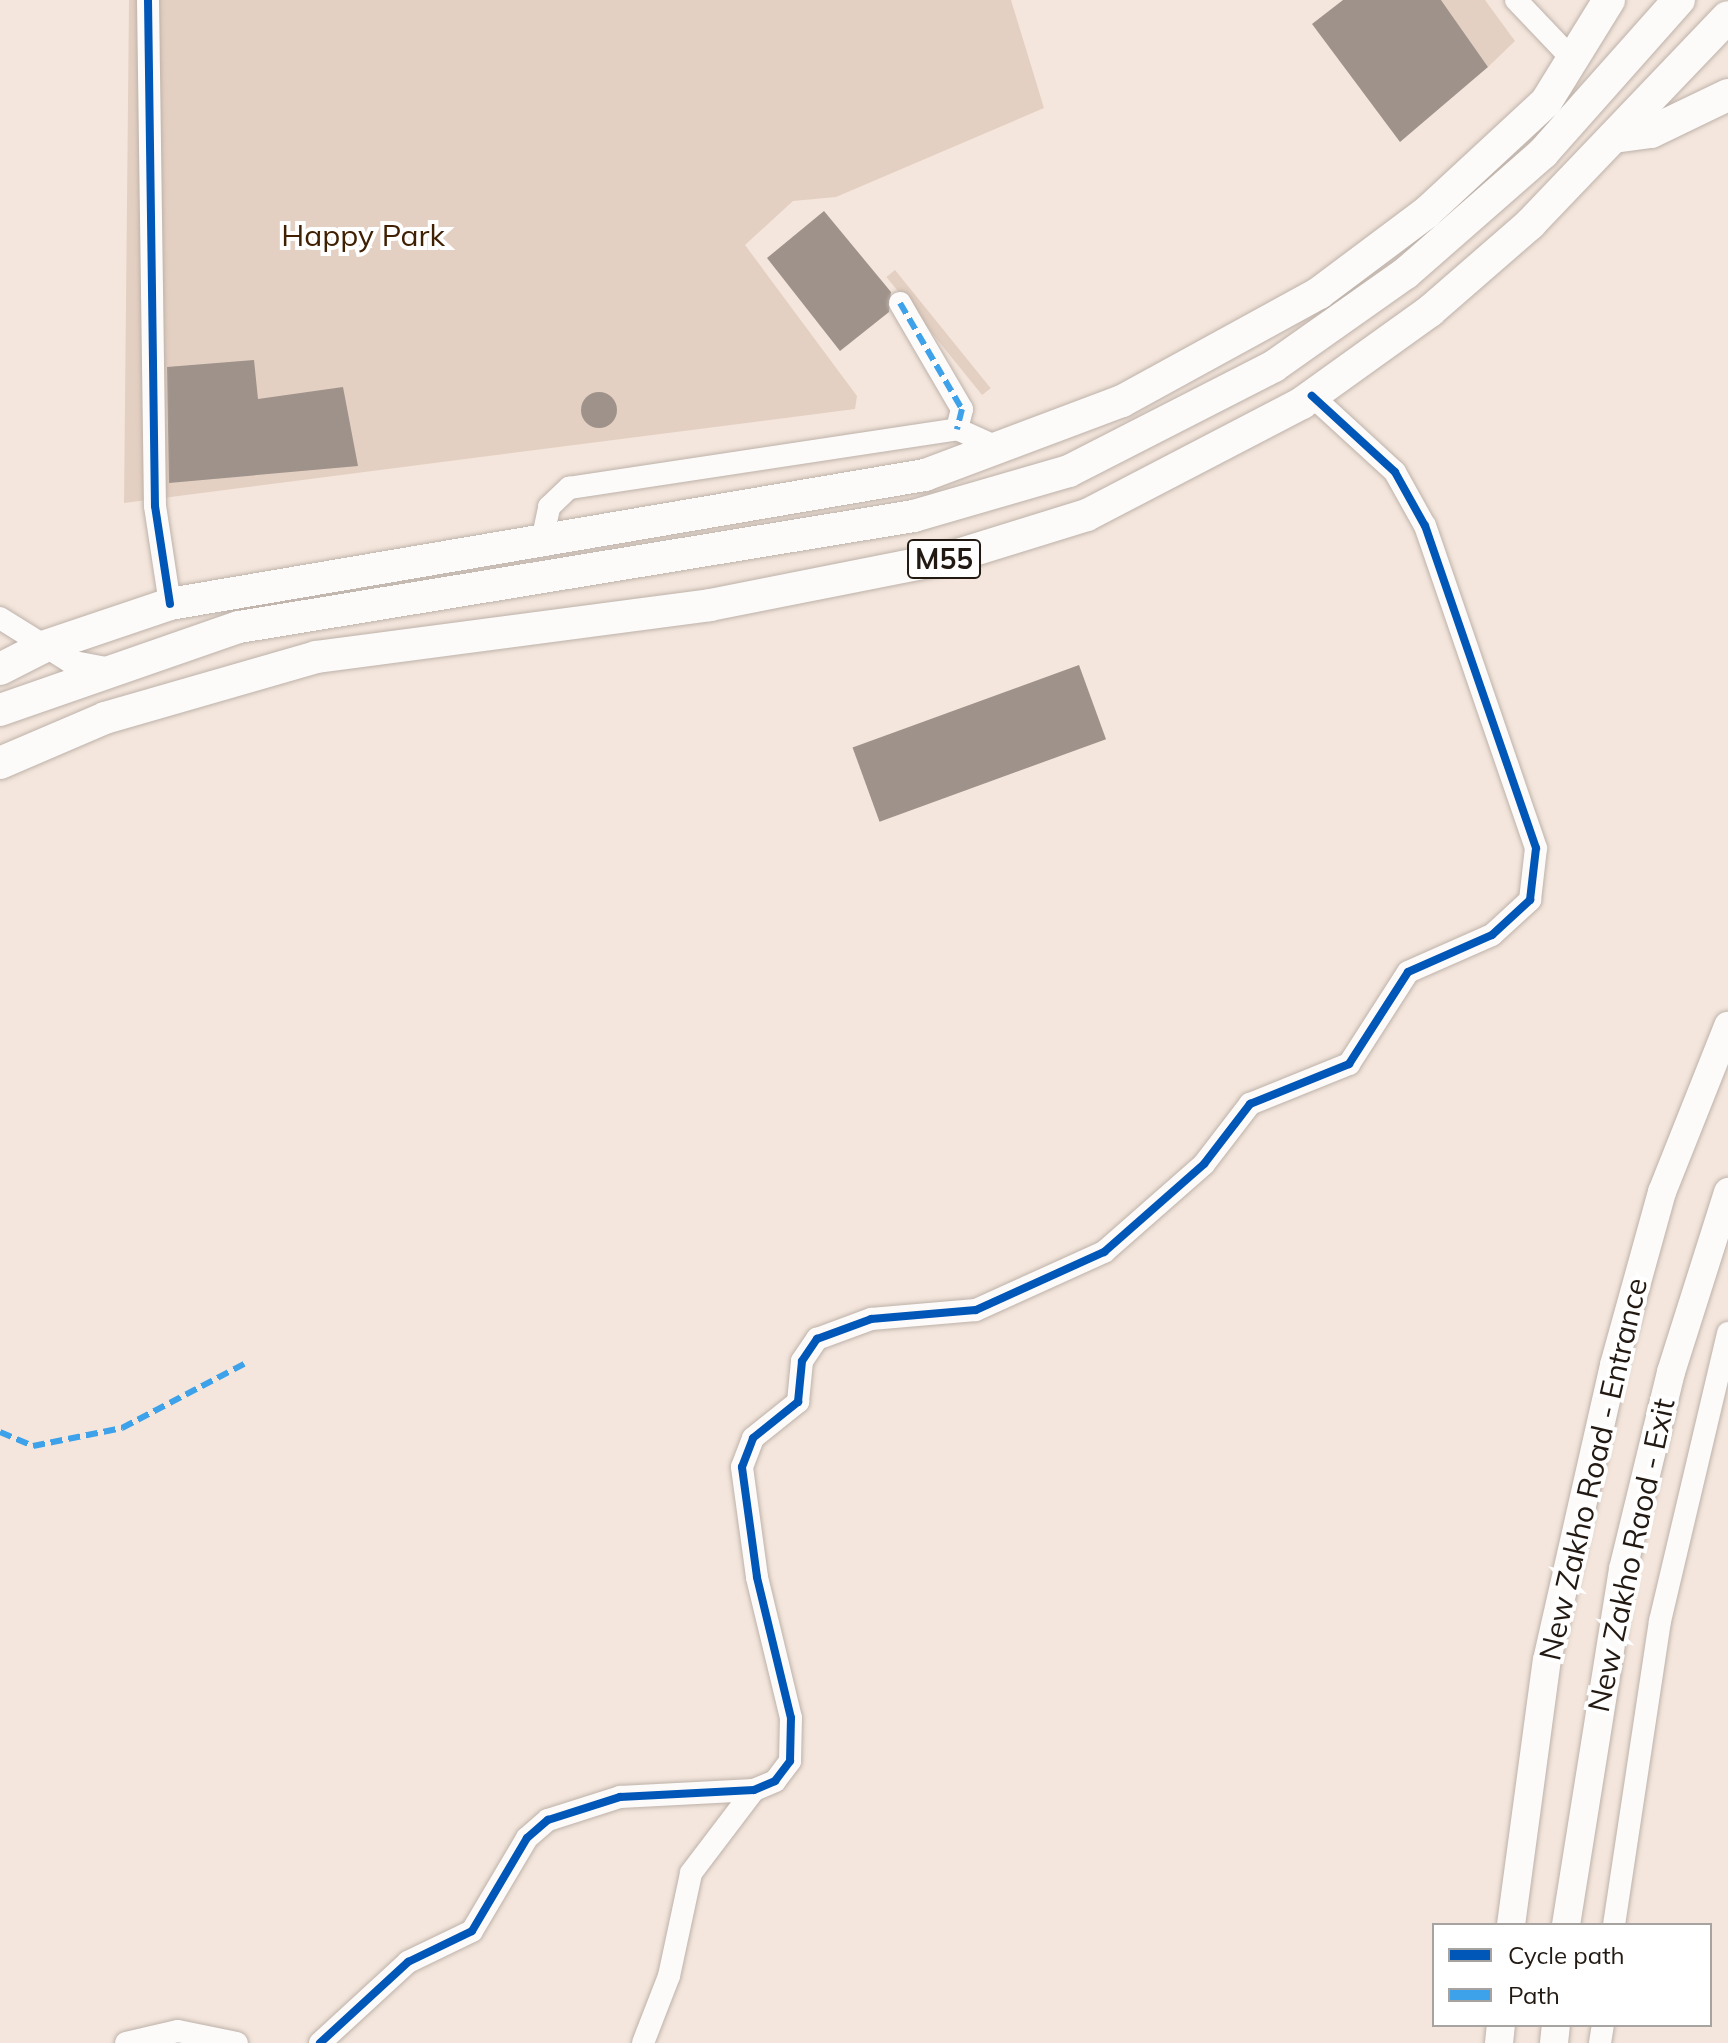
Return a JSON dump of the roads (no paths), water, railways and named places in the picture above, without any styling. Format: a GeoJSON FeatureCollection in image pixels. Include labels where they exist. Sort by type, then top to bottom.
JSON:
{"type":"FeatureCollection","features":[{"type":"Feature","properties":{"kind":"highway"},"geometry":{"type":"LineString","coordinates":[[0,669],[43,647],[170,604],[865,487],[1001,449],[1122,401],[1257,330],[1378,249],[1511,140],[1575,62],[1609,0]]}},
{"type":"Feature","properties":{"kind":"highway","name":"M55"},"geometry":{"type":"LineString","coordinates":[[0,710],[239,627],[914,516],[1069,471],[1274,366],[1406,273],[1552,143],[1679,0]]}},
{"type":"Feature","properties":{"kind":"highway","name":"M55"},"geometry":{"type":"LineString","coordinates":[[0,763],[105,718],[316,657],[710,605],[948,558],[1087,515],[1312,396],[1430,311],[1530,224],[1728,17]]}},
{"type":"Feature","properties":{"kind":"highway"},"geometry":{"type":"LineString","coordinates":[[1614,137],[1651,132],[1728,95]]}},
{"type":"Feature","properties":{"kind":"highway"},"geometry":{"type":"LineString","coordinates":[[1122,401],[1138,437]]}},
{"type":"Feature","properties":{"kind":"main road","name":"New Zakho Road - Entrance"},"geometry":{"type":"LineString","coordinates":[[1511,1923],[1547,1660],[1614,1365],[1662,1192],[1728,1026]]}},
{"type":"Feature","properties":{"kind":"main road","name":"New Zakho Raod - Exit"},"geometry":{"type":"LineString","coordinates":[[1566,1923],[1626,1556],[1671,1372],[1728,1192]]}},
{"type":"Feature","properties":{"kind":"street"},"geometry":{"type":"LineString","coordinates":[[148,0],[155,506],[170,604]]}},
{"type":"Feature","properties":{"kind":"street"},"geometry":{"type":"LineString","coordinates":[[1516,0],[1575,62]]}},
{"type":"Feature","properties":{"kind":"street"},"geometry":{"type":"LineString","coordinates":[[900,303],[962,409],[957,429]]}},
{"type":"Feature","properties":{"kind":"street"},"geometry":{"type":"LineString","coordinates":[[320,2043],[408,1962],[472,1931],[527,1838],[548,1820],[620,1797],[754,1790],[775,1781],[795,1745],[757,1577],[742,1467],[753,1438],[798,1402],[806,1348],[871,1319],[976,1310],[1104,1252],[1204,1164],[1250,1104],[1349,1064],[1408,972],[1492,935],[1522,911],[1535,887],[1536,848],[1417,508],[1380,456],[1312,396]]}},
{"type":"Feature","properties":{"kind":"street"},"geometry":{"type":"LineString","coordinates":[[542,541],[549,507],[569,488],[957,429],[1001,449]]}},
{"type":"Feature","properties":{"kind":"street"},"geometry":{"type":"LineString","coordinates":[[0,618],[43,647],[112,669]]}},
{"type":"Feature","properties":{"kind":"street"},"geometry":{"type":"LineString","coordinates":[[1614,1923],[1660,1621],[1728,1333]]}},
{"type":"Feature","properties":{"kind":"street"},"geometry":{"type":"LineString","coordinates":[[643,2043],[669,1976],[691,1873],[754,1790]]}},
{"type":"Feature","properties":{"kind":"street"},"geometry":{"type":"LineString","coordinates":[[126,2043],[178,2031],[237,2043]]}},
{"type":"Feature","properties":{"kind":"park label","name":"Happy Park"},"geometry":{"type":"Point","coordinates":[363,235]}}]}
